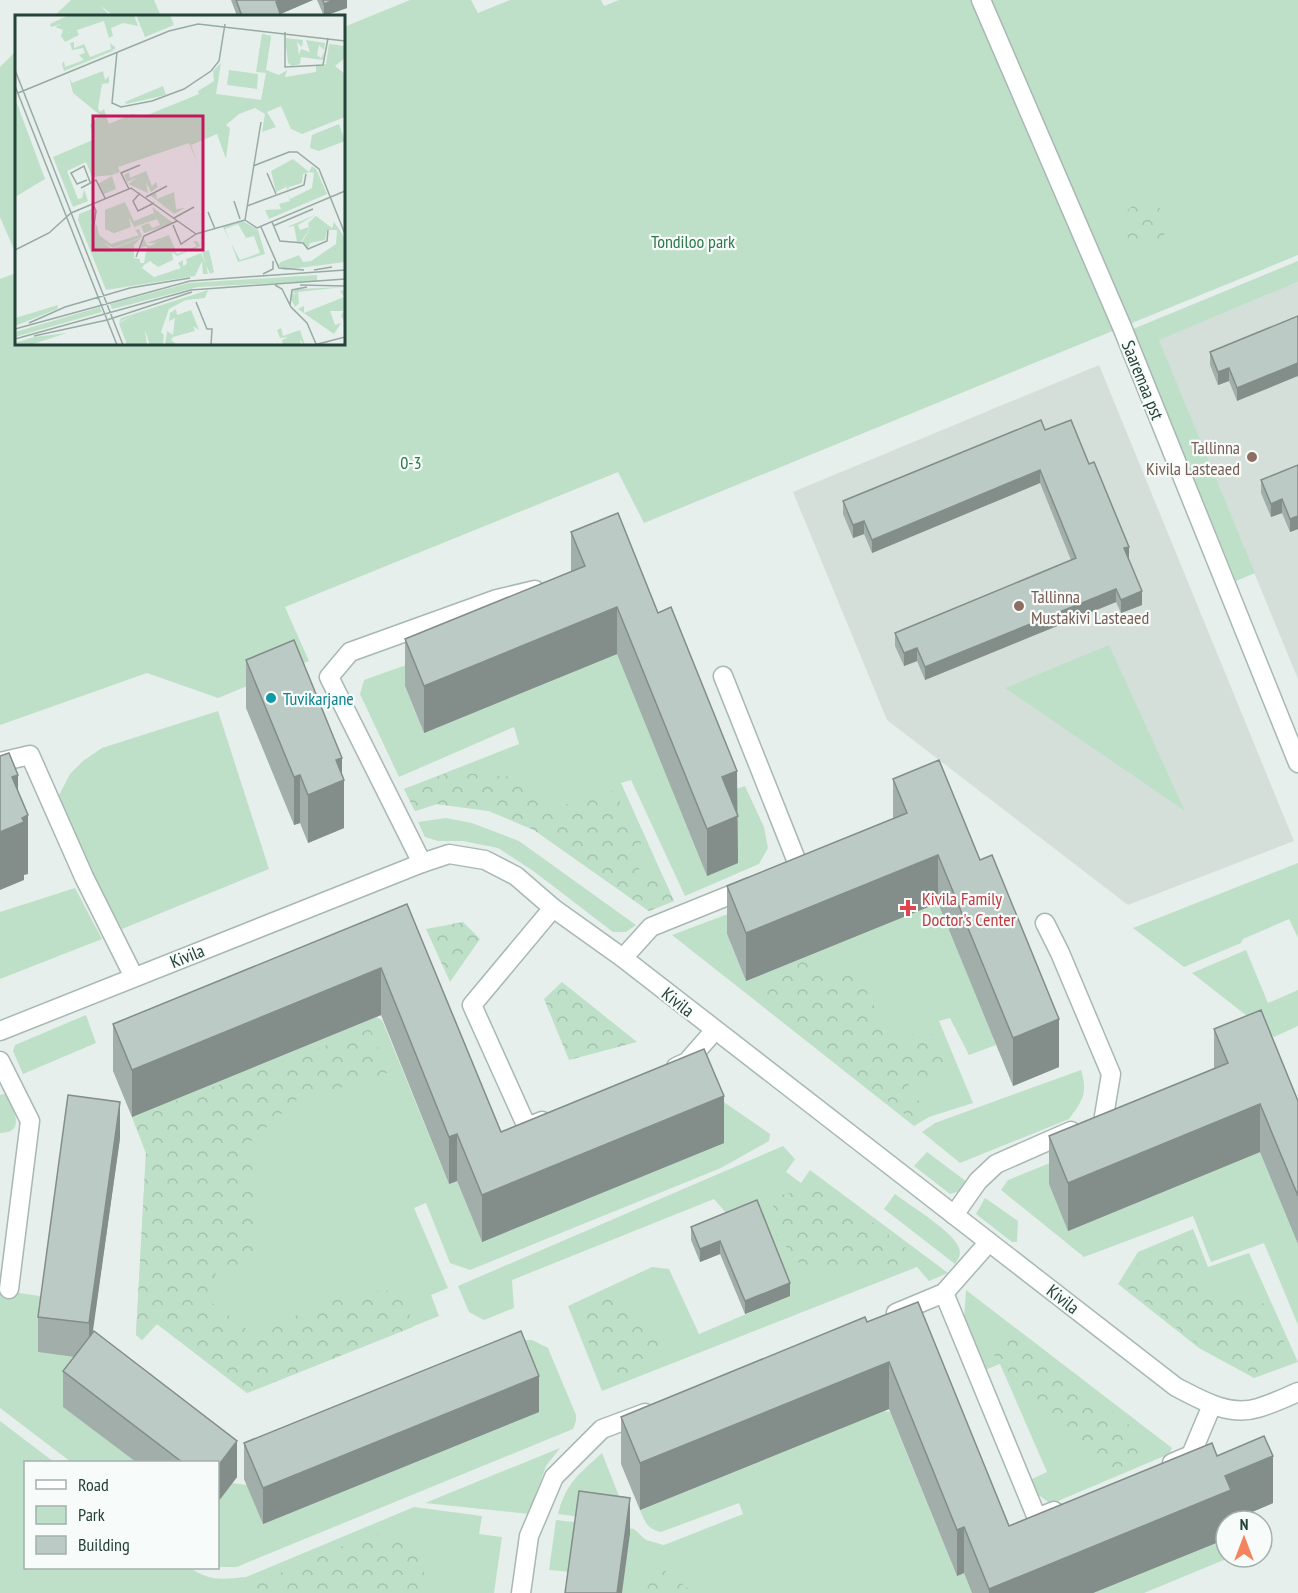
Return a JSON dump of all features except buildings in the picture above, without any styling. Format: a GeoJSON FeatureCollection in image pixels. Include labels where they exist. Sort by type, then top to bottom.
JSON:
{"type":"FeatureCollection","features":[{"type":"Feature","properties":{"kind":"street","name":"Saaremaa pst"},"geometry":{"type":"LineString","coordinates":[[981,0],[1122,327],[1298,763]]}},
{"type":"Feature","properties":{"kind":"street"},"geometry":{"type":"LineString","coordinates":[[422,863],[329,677],[350,652],[497,599],[551,586]]}},
{"type":"Feature","properties":{"kind":"street"},"geometry":{"type":"LineString","coordinates":[[623,958],[651,927],[805,865],[723,676]]}},
{"type":"Feature","properties":{"kind":"street"},"geometry":{"type":"LineString","coordinates":[[0,762],[30,755],[84,877],[134,977]]}},
{"type":"Feature","properties":{"kind":"street","name":"Kivila"},"geometry":{"type":"LineString","coordinates":[[0,1032],[422,863],[450,854],[485,860],[516,876],[553,908],[623,958],[1176,1387],[1212,1405],[1232,1410],[1256,1409],[1298,1392]]}},
{"type":"Feature","properties":{"kind":"street"},"geometry":{"type":"LineString","coordinates":[[553,908],[472,1005],[527,1127],[559,1114]]}},
{"type":"Feature","properties":{"kind":"street"},"geometry":{"type":"LineString","coordinates":[[1045,923],[1111,1074],[1104,1116]]}},
{"type":"Feature","properties":{"kind":"street"},"geometry":{"type":"LineString","coordinates":[[655,1075],[687,1062],[715,1030]]}},
{"type":"Feature","properties":{"kind":"street"},"geometry":{"type":"LineString","coordinates":[[0,1061],[30,1121],[9,1290]]}},
{"type":"Feature","properties":{"kind":"street"},"geometry":{"type":"LineString","coordinates":[[954,1215],[978,1181],[996,1164],[1124,1108]]}},
{"type":"Feature","properties":{"kind":"street"},"geometry":{"type":"LineString","coordinates":[[878,1320],[944,1293],[989,1242]]}},
{"type":"Feature","properties":{"kind":"street"},"geometry":{"type":"LineString","coordinates":[[944,1293],[1037,1518],[1070,1504]]}},
{"type":"Feature","properties":{"kind":"street"},"geometry":{"type":"LineString","coordinates":[[1158,1469],[1191,1455],[1212,1405]]}},
{"type":"Feature","properties":{"kind":"street"},"geometry":{"type":"LineString","coordinates":[[521,1593],[529,1536],[555,1477],[602,1429],[657,1408]]}},
{"type":"Feature","properties":{"kind":"shaded area","name":"Tallinna Kivila Lasteaed"},"geometry":{"type":"Polygon","coordinates":[[[1298,282],[1298,679],[1158,340],[1298,282]]]}},
{"type":"Feature","properties":{"kind":"shaded area","name":"Tallinna Mustakivi Lasteaed"},"geometry":{"type":"Polygon","coordinates":[[[1099,365],[1294,841],[1128,905],[887,720],[793,492],[1099,365]]]}},
{"type":"Feature","properties":{"kind":"green space"},"geometry":{"type":"Polygon","coordinates":[[[71,0],[154,0],[161,15],[113,15],[101,6],[109,15],[55,15],[71,0]]]}},
{"type":"Feature","properties":{"kind":"green space","name":"Tondiloo park"},"geometry":{"type":"Polygon","coordinates":[[[410,0],[471,0],[478,13],[510,0],[601,0],[604,6],[619,0],[1298,0],[1298,255],[644,523],[618,472],[285,607],[309,661],[218,698],[147,673],[0,725],[0,279],[15,273],[15,345],[345,345],[345,27],[410,0]]]}},
{"type":"Feature","properties":{"kind":"green space"},"geometry":{"type":"Polygon","coordinates":[[[15,52],[15,252],[0,217],[0,67],[15,52]]]}},
{"type":"Feature","properties":{"kind":"green space"},"geometry":{"type":"Polygon","coordinates":[[[1145,202],[1160,209],[1167,224],[1160,239],[1145,246],[1130,239],[1123,224],[1130,209],[1145,202]]]}},
{"type":"Feature","properties":{"kind":"green space"},"geometry":{"type":"Polygon","coordinates":[[[1298,261],[1298,282],[1159,340],[1255,573],[1236,581],[1133,329],[1298,261]]]}},
{"type":"Feature","properties":{"kind":"green space"},"geometry":{"type":"Polygon","coordinates":[[[1109,645],[1185,811],[1005,688],[1109,645]]]}},
{"type":"Feature","properties":{"kind":"green space"},"geometry":{"type":"Polygon","coordinates":[[[628,649],[727,792],[745,786],[764,827],[768,848],[759,864],[685,896],[631,780],[621,783],[674,901],[649,911],[534,830],[489,811],[437,804],[415,811],[404,789],[519,744],[514,727],[399,777],[360,694],[364,680],[423,659],[405,686],[424,733],[628,649]]]}},
{"type":"Feature","properties":{"kind":"green space"},"geometry":{"type":"Polygon","coordinates":[[[218,711],[269,869],[122,929],[54,805],[70,774],[83,761],[102,748],[218,711]]]}},
{"type":"Feature","properties":{"kind":"green space"},"geometry":{"type":"Polygon","coordinates":[[[450,772],[526,778],[557,807],[614,791],[641,840],[639,872],[664,879],[674,901],[649,911],[534,830],[489,811],[437,804],[415,811],[404,789],[450,772]]]}},
{"type":"Feature","properties":{"kind":"green space"},"geometry":{"type":"Polygon","coordinates":[[[446,818],[472,823],[519,841],[636,925],[626,932],[613,932],[532,870],[498,848],[463,841],[438,841],[425,837],[418,822],[446,818]]]}},
{"type":"Feature","properties":{"kind":"green space"},"geometry":{"type":"Polygon","coordinates":[[[1298,863],[1298,938],[1289,919],[1243,939],[1241,943],[1184,967],[1133,928],[1298,863]]]}},
{"type":"Feature","properties":{"kind":"green space"},"geometry":{"type":"Polygon","coordinates":[[[75,888],[102,939],[0,979],[0,912],[75,888]]]}},
{"type":"Feature","properties":{"kind":"green space"},"geometry":{"type":"Polygon","coordinates":[[[950,898],[996,1045],[969,1055],[950,1018],[939,1021],[973,1103],[929,1117],[914,1126],[672,935],[744,908],[727,934],[746,981],[950,898]]]}},
{"type":"Feature","properties":{"kind":"green space"},"geometry":{"type":"Polygon","coordinates":[[[463,922],[480,939],[450,982],[426,929],[463,922]]]}},
{"type":"Feature","properties":{"kind":"green space"},"geometry":{"type":"Polygon","coordinates":[[[1246,950],[1268,1003],[1298,990],[1298,1026],[1274,1037],[1192,973],[1246,950]]]}},
{"type":"Feature","properties":{"kind":"green space"},"geometry":{"type":"Polygon","coordinates":[[[802,962],[860,977],[875,1008],[885,1041],[930,1030],[950,1063],[930,1077],[903,1076],[926,1112],[912,1120],[758,1000],[755,990],[802,962]]]}},
{"type":"Feature","properties":{"kind":"green space"},"geometry":{"type":"Polygon","coordinates":[[[562,982],[637,1042],[569,1060],[544,999],[562,982]]]}},
{"type":"Feature","properties":{"kind":"green space"},"geometry":{"type":"Polygon","coordinates":[[[86,1015],[96,1043],[23,1074],[13,1051],[15,1045],[86,1015]]]}},
{"type":"Feature","properties":{"kind":"green space"},"geometry":{"type":"Polygon","coordinates":[[[376,1017],[382,1020],[449,1184],[457,1181],[482,1242],[689,1078],[770,1134],[769,1141],[721,1168],[470,1270],[450,1263],[426,1203],[414,1208],[448,1288],[431,1295],[439,1316],[247,1393],[157,1324],[142,1340],[136,1335],[146,1153],[132,1117],[376,1017]]]}},
{"type":"Feature","properties":{"kind":"green space"},"geometry":{"type":"Polygon","coordinates":[[[370,1029],[389,1072],[360,1084],[302,1095],[246,1146],[258,1190],[253,1221],[261,1251],[248,1272],[216,1273],[207,1299],[253,1334],[350,1292],[403,1290],[413,1327],[247,1393],[157,1324],[142,1340],[136,1335],[146,1153],[132,1117],[370,1029]]]}},
{"type":"Feature","properties":{"kind":"green space"},"geometry":{"type":"Polygon","coordinates":[[[1081,1070],[1084,1085],[1083,1096],[1069,1119],[960,1163],[922,1132],[935,1123],[1081,1070]]]}},
{"type":"Feature","properties":{"kind":"green space"},"geometry":{"type":"Polygon","coordinates":[[[0,1095],[7,1095],[16,1125],[8,1132],[0,1133],[0,1095]]]}},
{"type":"Feature","properties":{"kind":"green space"},"geometry":{"type":"Polygon","coordinates":[[[783,1146],[795,1159],[786,1172],[801,1183],[810,1170],[948,1273],[929,1281],[917,1267],[602,1391],[568,1306],[652,1267],[669,1269],[699,1334],[789,1296],[714,1199],[512,1280],[514,1308],[484,1320],[469,1312],[458,1286],[783,1146]]]}},
{"type":"Feature","properties":{"kind":"green space"},"geometry":{"type":"Polygon","coordinates":[[[1272,1147],[1298,1244],[1298,1325],[1264,1243],[1211,1262],[1193,1216],[1084,1257],[1001,1190],[1008,1180],[1067,1156],[1068,1230],[1272,1147]]]}},
{"type":"Feature","properties":{"kind":"green space"},"geometry":{"type":"Polygon","coordinates":[[[927,1152],[967,1182],[960,1191],[950,1194],[914,1166],[927,1152]]]}},
{"type":"Feature","properties":{"kind":"green space"},"geometry":{"type":"Polygon","coordinates":[[[816,1187],[863,1215],[912,1253],[894,1272],[861,1274],[803,1268],[776,1234],[772,1197],[816,1187]]]}},
{"type":"Feature","properties":{"kind":"green space"},"geometry":{"type":"Polygon","coordinates":[[[895,1194],[948,1233],[954,1240],[960,1253],[955,1264],[884,1209],[895,1194]]]}},
{"type":"Feature","properties":{"kind":"green space"},"geometry":{"type":"Polygon","coordinates":[[[985,1198],[1018,1221],[1017,1242],[1012,1242],[976,1214],[985,1198]]]}},
{"type":"Feature","properties":{"kind":"green space"},"geometry":{"type":"Polygon","coordinates":[[[1193,1229],[1208,1267],[1249,1253],[1298,1362],[1254,1378],[1199,1348],[1118,1284],[1138,1252],[1193,1229]]]}},
{"type":"Feature","properties":{"kind":"green space"},"geometry":{"type":"Polygon","coordinates":[[[1186,1242],[1201,1265],[1202,1294],[1229,1303],[1251,1294],[1267,1306],[1290,1354],[1285,1364],[1255,1374],[1201,1347],[1124,1285],[1143,1254],[1186,1242]]]}},
{"type":"Feature","properties":{"kind":"green space"},"geometry":{"type":"Polygon","coordinates":[[[0,1290],[46,1297],[83,1358],[135,1461],[70,1461],[0,1408],[0,1290]]]}},
{"type":"Feature","properties":{"kind":"green space"},"geometry":{"type":"Polygon","coordinates":[[[966,1290],[1172,1448],[1169,1454],[1051,1504],[1037,1494],[1030,1480],[1047,1472],[1000,1364],[985,1370],[963,1334],[966,1290]]]}},
{"type":"Feature","properties":{"kind":"green space"},"geometry":{"type":"Polygon","coordinates":[[[610,1293],[625,1312],[659,1328],[658,1361],[620,1381],[602,1376],[576,1310],[610,1293]]]}},
{"type":"Feature","properties":{"kind":"green space"},"geometry":{"type":"Polygon","coordinates":[[[1011,1334],[1137,1431],[1138,1461],[1100,1474],[1088,1458],[1062,1436],[1043,1398],[1024,1403],[1013,1377],[992,1353],[1011,1334]]]}},
{"type":"Feature","properties":{"kind":"green space"},"geometry":{"type":"Polygon","coordinates":[[[523,1340],[532,1340],[548,1348],[576,1415],[573,1429],[237,1567],[219,1567],[219,1501],[232,1483],[247,1485],[523,1340]]]}},
{"type":"Feature","properties":{"kind":"green space"},"geometry":{"type":"Polygon","coordinates":[[[884,1411],[890,1412],[957,1576],[964,1573],[972,1593],[622,1593],[630,1534],[572,1572],[549,1570],[556,1520],[634,1529],[646,1540],[664,1545],[743,1514],[739,1503],[661,1532],[647,1524],[640,1510],[884,1411]]]}},
{"type":"Feature","properties":{"kind":"green space"},"geometry":{"type":"Polygon","coordinates":[[[0,1421],[53,1461],[24,1461],[24,1569],[192,1569],[211,1578],[246,1577],[414,1507],[482,1516],[479,1534],[502,1537],[494,1593],[0,1593],[0,1421]]]}},
{"type":"Feature","properties":{"kind":"green space"},"geometry":{"type":"Polygon","coordinates":[[[560,1448],[546,1466],[529,1514],[425,1503],[560,1448]]]}},
{"type":"Feature","properties":{"kind":"green space"},"geometry":{"type":"Polygon","coordinates":[[[602,1453],[630,1524],[558,1514],[569,1487],[580,1473],[602,1453]]]}},
{"type":"Feature","properties":{"kind":"green space"},"geometry":{"type":"Polygon","coordinates":[[[373,1533],[414,1541],[430,1593],[242,1593],[273,1576],[373,1533]]]}},
{"type":"Feature","properties":{"kind":"green space"},"geometry":{"type":"Polygon","coordinates":[[[1214,1544],[1214,1564],[1144,1593],[1093,1593],[1214,1544]]]}},
{"type":"Feature","properties":{"kind":"green space"},"geometry":{"type":"Polygon","coordinates":[[[655,1563],[694,1593],[646,1593],[655,1563]]]}},
{"type":"Feature","properties":{"kind":"place","name":"Tallinna Kivila Lasteaed"},"geometry":{"type":"Point","coordinates":[1252,457]}},
{"type":"Feature","properties":{"kind":"place","name":"Tallinna Mustakivi Lasteaed"},"geometry":{"type":"Point","coordinates":[1019,606]}},
{"type":"Feature","properties":{"kind":"place","name":"Tuvikarjane"},"geometry":{"type":"Point","coordinates":[271,698]}},
{"type":"Feature","properties":{"kind":"place","name":"Kivila Family Doctor's Center"},"geometry":{"type":"Point","coordinates":[908,908]}},
{"type":"Feature","properties":{"kind":"park label","name":"0-3"},"geometry":{"type":"Point","coordinates":[411,462]}}]}
